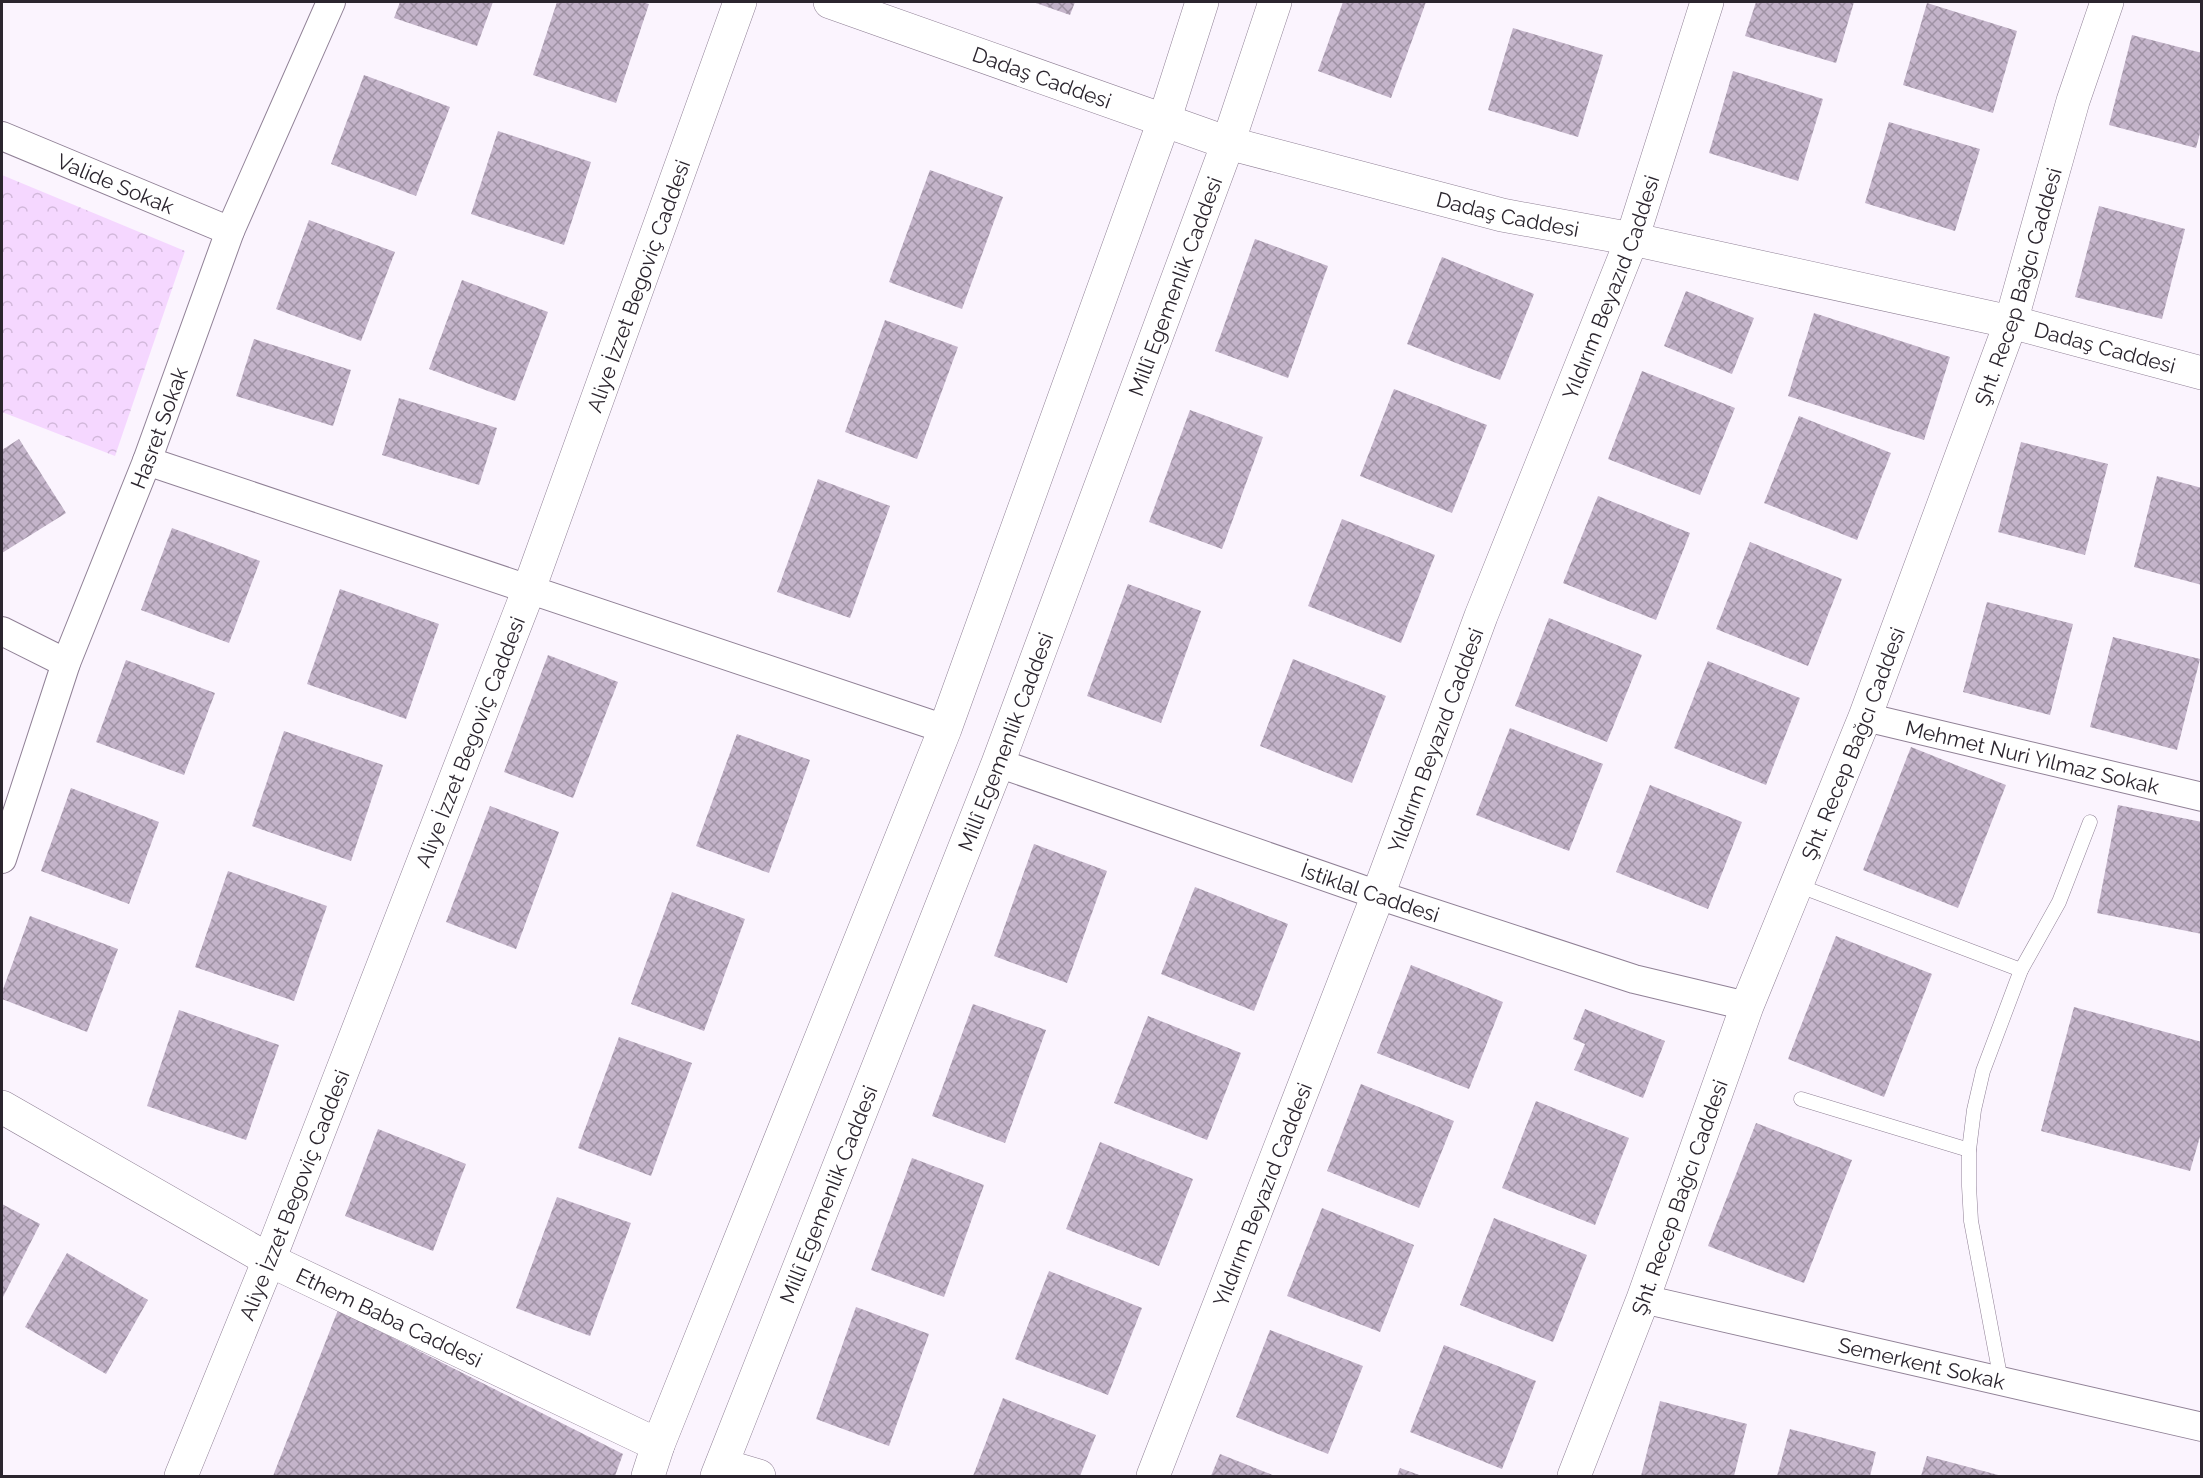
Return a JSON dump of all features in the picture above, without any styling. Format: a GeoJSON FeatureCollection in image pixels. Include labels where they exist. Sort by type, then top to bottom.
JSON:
{"type":"FeatureCollection","features":[{"type":"Feature","properties":{"kind":"street","name":"Hasret Sokak"},"geometry":{"type":"LineString","coordinates":[[2,859],[66,663],[147,461],[230,231],[331,2]]}},
{"type":"Feature","properties":{"kind":"street","name":"Aliye İzzet Begoviç Caddesi"},"geometry":{"type":"LineString","coordinates":[[181,1476],[269,1260],[529,589],[740,2]]}},
{"type":"Feature","properties":{"kind":"street","name":"Dadaş Caddesi"},"geometry":{"type":"LineString","coordinates":[[830,2],[1228,142],[1502,215],[1632,239],[2011,322],[2202,373]]}},
{"type":"Feature","properties":{"kind":"street"},"geometry":{"type":"LineString","coordinates":[[648,1476],[658,1445],[945,729],[1164,121],[1202,2]]}},
{"type":"Feature","properties":{"kind":"street","name":"Millî Egemenlik Caddesi"},"geometry":{"type":"LineString","coordinates":[[720,1471],[998,763],[1228,142],[1275,2]]}},
{"type":"Feature","properties":{"kind":"street","name":"Yıldırım Beyazıd Caddesi"},"geometry":{"type":"LineString","coordinates":[[1154,1476],[1378,895],[1481,616],[1632,239],[1707,2]]}},
{"type":"Feature","properties":{"kind":"street","name":"Şht. Recep Bağcı Caddesi"},"geometry":{"type":"LineString","coordinates":[[1574,1476],[1643,1299],[1747,1006],[1865,717],[2011,322],[2073,101],[2107,2]]}},
{"type":"Feature","properties":{"kind":"street","name":"Valide Sokak"},"geometry":{"type":"LineString","coordinates":[[2,136],[230,231]]}},
{"type":"Feature","properties":{"kind":"street"},"geometry":{"type":"LineString","coordinates":[[147,461],[945,729]]}},
{"type":"Feature","properties":{"kind":"street"},"geometry":{"type":"LineString","coordinates":[[2,631],[66,663]]}},
{"type":"Feature","properties":{"kind":"street","name":"Mehmet Nuri Yılmaz Sokak"},"geometry":{"type":"LineString","coordinates":[[1865,717],[2202,797]]}},
{"type":"Feature","properties":{"kind":"street","name":"İstiklal Caddesi"},"geometry":{"type":"LineString","coordinates":[[998,763],[1378,895],[1634,979],[1747,1006]]}},
{"type":"Feature","properties":{"kind":"street","name":"Ethem Baba Caddesi"},"geometry":{"type":"LineString","coordinates":[[2,1107],[269,1260],[658,1445]]}},
{"type":"Feature","properties":{"kind":"street","name":"Semerkent Sokak"},"geometry":{"type":"LineString","coordinates":[[1643,1299],[2202,1427]]}},
{"type":"Feature","properties":{"kind":"street"},"geometry":{"type":"LineString","coordinates":[[720,1471],[759,1476]]}},
{"type":"Feature","properties":{"kind":"lane"},"geometry":{"type":"LineString","coordinates":[[2001,1381],[1971,1221],[1968,1186],[1969,1150],[1974,1110],[1983,1071],[2021,970],[2059,902],[2090,822]]}},
{"type":"Feature","properties":{"kind":"lane"},"geometry":{"type":"LineString","coordinates":[[1797,885],[2021,970]]}},
{"type":"Feature","properties":{"kind":"lane"},"geometry":{"type":"LineString","coordinates":[[1802,1099],[1969,1150]]}},
{"type":"Feature","properties":{"kind":"green space"},"geometry":{"type":"Polygon","coordinates":[[[2,175],[185,251],[115,456],[2,412],[2,175]]]}},
{"type":"Feature","properties":{"kind":"building"},"geometry":{"type":"Polygon","coordinates":[[[400,2],[493,2],[477,46],[394,18],[400,2]]]}},
{"type":"Feature","properties":{"kind":"building"},"geometry":{"type":"Polygon","coordinates":[[[557,2],[642,2],[649,4],[616,103],[533,75],[557,2]]]}},
{"type":"Feature","properties":{"kind":"building"},"geometry":{"type":"Polygon","coordinates":[[[1033,2],[1075,2],[1070,15],[1033,2]]]}},
{"type":"Feature","properties":{"kind":"building"},"geometry":{"type":"Polygon","coordinates":[[[1343,2],[1426,2],[1391,98],[1318,71],[1343,2]]]}},
{"type":"Feature","properties":{"kind":"building"},"geometry":{"type":"Polygon","coordinates":[[[1756,2],[1854,2],[1836,63],[1745,36],[1756,2]]]}},
{"type":"Feature","properties":{"kind":"building"},"geometry":{"type":"Polygon","coordinates":[[[1927,3],[2017,31],[1993,113],[1903,85],[1927,3]]]}},
{"type":"Feature","properties":{"kind":"building"},"geometry":{"type":"Polygon","coordinates":[[[1513,28],[1603,55],[1578,137],[1488,110],[1513,28]]]}},
{"type":"Feature","properties":{"kind":"building"},"geometry":{"type":"Polygon","coordinates":[[[2132,35],[2202,53],[2202,126],[2196,148],[2109,125],[2132,35]]]}},
{"type":"Feature","properties":{"kind":"building"},"geometry":{"type":"Polygon","coordinates":[[[1733,71],[1823,99],[1798,181],[1709,153],[1733,71]]]}},
{"type":"Feature","properties":{"kind":"building"},"geometry":{"type":"Polygon","coordinates":[[[364,75],[450,107],[416,196],[331,164],[364,75]]]}},
{"type":"Feature","properties":{"kind":"building"},"geometry":{"type":"Polygon","coordinates":[[[1889,122],[1980,149],[1955,231],[1865,203],[1889,122]]]}},
{"type":"Feature","properties":{"kind":"building"},"geometry":{"type":"Polygon","coordinates":[[[498,131],[591,162],[564,245],[471,214],[498,131]]]}},
{"type":"Feature","properties":{"kind":"building"},"geometry":{"type":"Polygon","coordinates":[[[930,170],[1003,197],[962,309],[889,282],[930,170]]]}},
{"type":"Feature","properties":{"kind":"building"},"geometry":{"type":"Polygon","coordinates":[[[2099,206],[2185,229],[2162,319],[2075,297],[2099,206]]]}},
{"type":"Feature","properties":{"kind":"building"},"geometry":{"type":"Polygon","coordinates":[[[309,220],[395,252],[361,341],[276,309],[309,220]]]}},
{"type":"Feature","properties":{"kind":"building"},"geometry":{"type":"Polygon","coordinates":[[[1255,239],[1328,266],[1288,378],[1215,351],[1255,239]]]}},
{"type":"Feature","properties":{"kind":"building"},"geometry":{"type":"Polygon","coordinates":[[[1442,257],[1534,294],[1500,380],[1407,344],[1442,257]]]}},
{"type":"Feature","properties":{"kind":"building"},"geometry":{"type":"Polygon","coordinates":[[[462,280],[548,312],[515,401],[429,369],[462,280]]]}},
{"type":"Feature","properties":{"kind":"building"},"geometry":{"type":"Polygon","coordinates":[[[1686,291],[1754,318],[1732,374],[1664,346],[1686,291]]]}},
{"type":"Feature","properties":{"kind":"building"},"geometry":{"type":"Polygon","coordinates":[[[1814,313],[1950,357],[1924,440],[1788,396],[1814,313]]]}},
{"type":"Feature","properties":{"kind":"building"},"geometry":{"type":"Polygon","coordinates":[[[885,320],[958,347],[917,459],[845,432],[885,320]]]}},
{"type":"Feature","properties":{"kind":"building"},"geometry":{"type":"Polygon","coordinates":[[[254,339],[351,370],[333,426],[236,396],[254,339]]]}},
{"type":"Feature","properties":{"kind":"building"},"geometry":{"type":"Polygon","coordinates":[[[1642,371],[1735,408],[1700,495],[1608,459],[1642,371]]]}},
{"type":"Feature","properties":{"kind":"building"},"geometry":{"type":"Polygon","coordinates":[[[1394,389],[1487,425],[1452,513],[1360,476],[1394,389]]]}},
{"type":"Feature","properties":{"kind":"building"},"geometry":{"type":"Polygon","coordinates":[[[399,398],[497,428],[479,485],[382,455],[399,398]]]}},
{"type":"Feature","properties":{"kind":"building"},"geometry":{"type":"Polygon","coordinates":[[[1190,410],[1263,437],[1222,549],[1149,522],[1190,410]]]}},
{"type":"Feature","properties":{"kind":"building"},"geometry":{"type":"Polygon","coordinates":[[[1799,416],[1891,453],[1857,540],[1764,503],[1799,416]]]}},
{"type":"Feature","properties":{"kind":"building"},"geometry":{"type":"Polygon","coordinates":[[[19,439],[66,513],[2,553],[2,450],[19,439]]]}},
{"type":"Feature","properties":{"kind":"building"},"geometry":{"type":"Polygon","coordinates":[[[2021,442],[2108,464],[2085,555],[1998,532],[2021,442]]]}},
{"type":"Feature","properties":{"kind":"building"},"geometry":{"type":"Polygon","coordinates":[[[2157,476],[2202,488],[2202,585],[2134,567],[2157,476]]]}},
{"type":"Feature","properties":{"kind":"building"},"geometry":{"type":"Polygon","coordinates":[[[818,479],[890,506],[850,618],[777,592],[818,479]]]}},
{"type":"Feature","properties":{"kind":"building"},"geometry":{"type":"Polygon","coordinates":[[[1598,496],[1690,533],[1656,620],[1563,583],[1598,496]]]}},
{"type":"Feature","properties":{"kind":"building"},"geometry":{"type":"Polygon","coordinates":[[[1342,519],[1435,555],[1401,643],[1308,606],[1342,519]]]}},
{"type":"Feature","properties":{"kind":"building"},"geometry":{"type":"Polygon","coordinates":[[[172,528],[260,561],[229,643],[141,610],[172,528]]]}},
{"type":"Feature","properties":{"kind":"building"},"geometry":{"type":"Polygon","coordinates":[[[1750,542],[1842,579],[1808,666],[1716,629],[1750,542]]]}},
{"type":"Feature","properties":{"kind":"building"},"geometry":{"type":"Polygon","coordinates":[[[1128,584],[1201,611],[1161,723],[1087,696],[1128,584]]]}},
{"type":"Feature","properties":{"kind":"building"},"geometry":{"type":"Polygon","coordinates":[[[340,589],[439,624],[406,719],[307,684],[340,589]]]}},
{"type":"Feature","properties":{"kind":"building"},"geometry":{"type":"Polygon","coordinates":[[[1987,602],[2073,624],[2050,715],[1963,692],[1987,602]]]}},
{"type":"Feature","properties":{"kind":"building"},"geometry":{"type":"Polygon","coordinates":[[[1549,618],[1642,655],[1607,742],[1515,706],[1549,618]]]}},
{"type":"Feature","properties":{"kind":"building"},"geometry":{"type":"Polygon","coordinates":[[[2113,637],[2200,659],[2177,750],[2090,727],[2113,637]]]}},
{"type":"Feature","properties":{"kind":"building"},"geometry":{"type":"Polygon","coordinates":[[[548,655],[618,682],[573,798],[504,772],[548,655]]]}},
{"type":"Feature","properties":{"kind":"building"},"geometry":{"type":"Polygon","coordinates":[[[1293,659],[1386,696],[1352,783],[1260,746],[1293,659]]]}},
{"type":"Feature","properties":{"kind":"building"},"geometry":{"type":"Polygon","coordinates":[[[126,660],[215,693],[184,775],[96,742],[126,660]]]}},
{"type":"Feature","properties":{"kind":"building"},"geometry":{"type":"Polygon","coordinates":[[[1708,661],[1800,698],[1766,785],[1674,748],[1708,661]]]}},
{"type":"Feature","properties":{"kind":"building"},"geometry":{"type":"Polygon","coordinates":[[[1510,728],[1603,764],[1569,851],[1476,815],[1510,728]]]}},
{"type":"Feature","properties":{"kind":"building"},"geometry":{"type":"Polygon","coordinates":[[[284,731],[383,765],[351,861],[252,826],[284,731]]]}},
{"type":"Feature","properties":{"kind":"building"},"geometry":{"type":"Polygon","coordinates":[[[737,734],[810,760],[769,873],[696,846],[737,734]]]}},
{"type":"Feature","properties":{"kind":"building"},"geometry":{"type":"Polygon","coordinates":[[[1911,747],[2006,785],[1958,908],[1863,870],[1911,747]]]}},
{"type":"Feature","properties":{"kind":"building"},"geometry":{"type":"Polygon","coordinates":[[[1650,785],[1742,822],[1708,909],[1616,872],[1650,785]]]}},
{"type":"Feature","properties":{"kind":"building"},"geometry":{"type":"Polygon","coordinates":[[[71,788],[159,822],[129,904],[41,871],[71,788]]]}},
{"type":"Feature","properties":{"kind":"building"},"geometry":{"type":"Polygon","coordinates":[[[2118,805],[2202,822],[2202,934],[2097,913],[2118,805]]]}},
{"type":"Feature","properties":{"kind":"building"},"geometry":{"type":"Polygon","coordinates":[[[490,806],[559,832],[516,949],[446,922],[490,806]]]}},
{"type":"Feature","properties":{"kind":"building"},"geometry":{"type":"Polygon","coordinates":[[[1034,844],[1107,871],[1067,983],[994,956],[1034,844]]]}},
{"type":"Feature","properties":{"kind":"building"},"geometry":{"type":"Polygon","coordinates":[[[228,871],[327,906],[294,1001],[195,967],[228,871]]]}},
{"type":"Feature","properties":{"kind":"building"},"geometry":{"type":"Polygon","coordinates":[[[1195,887],[1288,924],[1254,1011],[1161,974],[1195,887]]]}},
{"type":"Feature","properties":{"kind":"building"},"geometry":{"type":"Polygon","coordinates":[[[672,892],[745,919],[704,1031],[631,1004],[672,892]]]}},
{"type":"Feature","properties":{"kind":"building"},"geometry":{"type":"Polygon","coordinates":[[[30,916],[118,949],[87,1032],[2,999],[2,992],[30,916]]]}},
{"type":"Feature","properties":{"kind":"building"},"geometry":{"type":"Polygon","coordinates":[[[1836,936],[1932,974],[1884,1097],[1788,1059],[1836,936]]]}},
{"type":"Feature","properties":{"kind":"building"},"geometry":{"type":"Polygon","coordinates":[[[1411,965],[1503,1002],[1469,1089],[1377,1053],[1411,965]]]}},
{"type":"Feature","properties":{"kind":"building"},"geometry":{"type":"Polygon","coordinates":[[[973,1004],[1046,1030],[1005,1143],[932,1116],[973,1004]]]}},
{"type":"Feature","properties":{"kind":"building"},"geometry":{"type":"Polygon","coordinates":[[[2074,1007],[2202,1042],[2202,1130],[2190,1171],[2041,1131],[2074,1007]]]}},
{"type":"Feature","properties":{"kind":"building"},"geometry":{"type":"Polygon","coordinates":[[[1585,1009],[1665,1041],[1643,1098],[1574,1070],[1585,1044],[1573,1039],[1585,1009]]]}},
{"type":"Feature","properties":{"kind":"building"},"geometry":{"type":"Polygon","coordinates":[[[179,1010],[279,1045],[246,1140],[147,1106],[179,1010]]]}},
{"type":"Feature","properties":{"kind":"building"},"geometry":{"type":"Polygon","coordinates":[[[1148,1016],[1241,1053],[1207,1140],[1114,1103],[1148,1016]]]}},
{"type":"Feature","properties":{"kind":"building"},"geometry":{"type":"Polygon","coordinates":[[[619,1037],[692,1063],[651,1176],[578,1148],[619,1037]]]}},
{"type":"Feature","properties":{"kind":"building"},"geometry":{"type":"Polygon","coordinates":[[[1361,1084],[1454,1121],[1419,1208],[1327,1171],[1361,1084]]]}},
{"type":"Feature","properties":{"kind":"building"},"geometry":{"type":"Polygon","coordinates":[[[1536,1101],[1629,1138],[1595,1225],[1502,1188],[1536,1101]]]}},
{"type":"Feature","properties":{"kind":"building"},"geometry":{"type":"Polygon","coordinates":[[[1756,1123],[1852,1160],[1804,1283],[1708,1246],[1756,1123]]]}},
{"type":"Feature","properties":{"kind":"building"},"geometry":{"type":"Polygon","coordinates":[[[378,1129],[466,1164],[433,1251],[345,1216],[378,1129]]]}},
{"type":"Feature","properties":{"kind":"building"},"geometry":{"type":"Polygon","coordinates":[[[1100,1142],[1193,1179],[1159,1266],[1066,1229],[1100,1142]]]}},
{"type":"Feature","properties":{"kind":"building"},"geometry":{"type":"Polygon","coordinates":[[[912,1158],[984,1185],[944,1297],[871,1270],[912,1158]]]}},
{"type":"Feature","properties":{"kind":"building"},"geometry":{"type":"Polygon","coordinates":[[[557,1197],[631,1223],[590,1336],[516,1308],[557,1197]]]}},
{"type":"Feature","properties":{"kind":"building"},"geometry":{"type":"Polygon","coordinates":[[[2,1204],[40,1224],[2,1299],[2,1204]]]}},
{"type":"Feature","properties":{"kind":"building"},"geometry":{"type":"Polygon","coordinates":[[[1322,1208],[1414,1245],[1380,1332],[1287,1296],[1322,1208]]]}},
{"type":"Feature","properties":{"kind":"building"},"geometry":{"type":"Polygon","coordinates":[[[1494,1218],[1587,1255],[1553,1342],[1460,1305],[1494,1218]]]}},
{"type":"Feature","properties":{"kind":"building"},"geometry":{"type":"Polygon","coordinates":[[[67,1253],[148,1300],[106,1374],[25,1327],[67,1253]]]}},
{"type":"Feature","properties":{"kind":"building"},"geometry":{"type":"Polygon","coordinates":[[[1049,1271],[1142,1308],[1108,1395],[1015,1359],[1049,1271]]]}},
{"type":"Feature","properties":{"kind":"building"},"geometry":{"type":"Polygon","coordinates":[[[856,1307],[929,1334],[889,1446],[816,1419],[856,1307]]]}},
{"type":"Feature","properties":{"kind":"building"},"geometry":{"type":"Polygon","coordinates":[[[338,1310],[623,1454],[615,1476],[273,1476],[338,1310]]]}},
{"type":"Feature","properties":{"kind":"building"},"geometry":{"type":"Polygon","coordinates":[[[1270,1330],[1363,1366],[1328,1454],[1236,1417],[1270,1330]]]}},
{"type":"Feature","properties":{"kind":"building"},"geometry":{"type":"Polygon","coordinates":[[[1444,1345],[1536,1381],[1502,1469],[1410,1432],[1444,1345]]]}},
{"type":"Feature","properties":{"kind":"building"},"geometry":{"type":"Polygon","coordinates":[[[1003,1398],[1096,1435],[1080,1476],[973,1476],[1003,1398]]]}},
{"type":"Feature","properties":{"kind":"building"},"geometry":{"type":"Polygon","coordinates":[[[1660,1401],[1747,1424],[1734,1476],[1641,1476],[1660,1401]]]}},
{"type":"Feature","properties":{"kind":"building"},"geometry":{"type":"Polygon","coordinates":[[[1790,1429],[1876,1452],[1870,1476],[1777,1476],[1790,1429]]]}},
{"type":"Feature","properties":{"kind":"building"},"geometry":{"type":"Polygon","coordinates":[[[1220,1454],[1275,1476],[1211,1476],[1220,1454]]]}},
{"type":"Feature","properties":{"kind":"building"},"geometry":{"type":"Polygon","coordinates":[[[1927,1456],[2002,1476],[1921,1476],[1927,1456]]]}},
{"type":"Feature","properties":{"kind":"building"},"geometry":{"type":"Polygon","coordinates":[[[1400,1468],[1422,1476],[1397,1476],[1400,1468]]]}}]}
